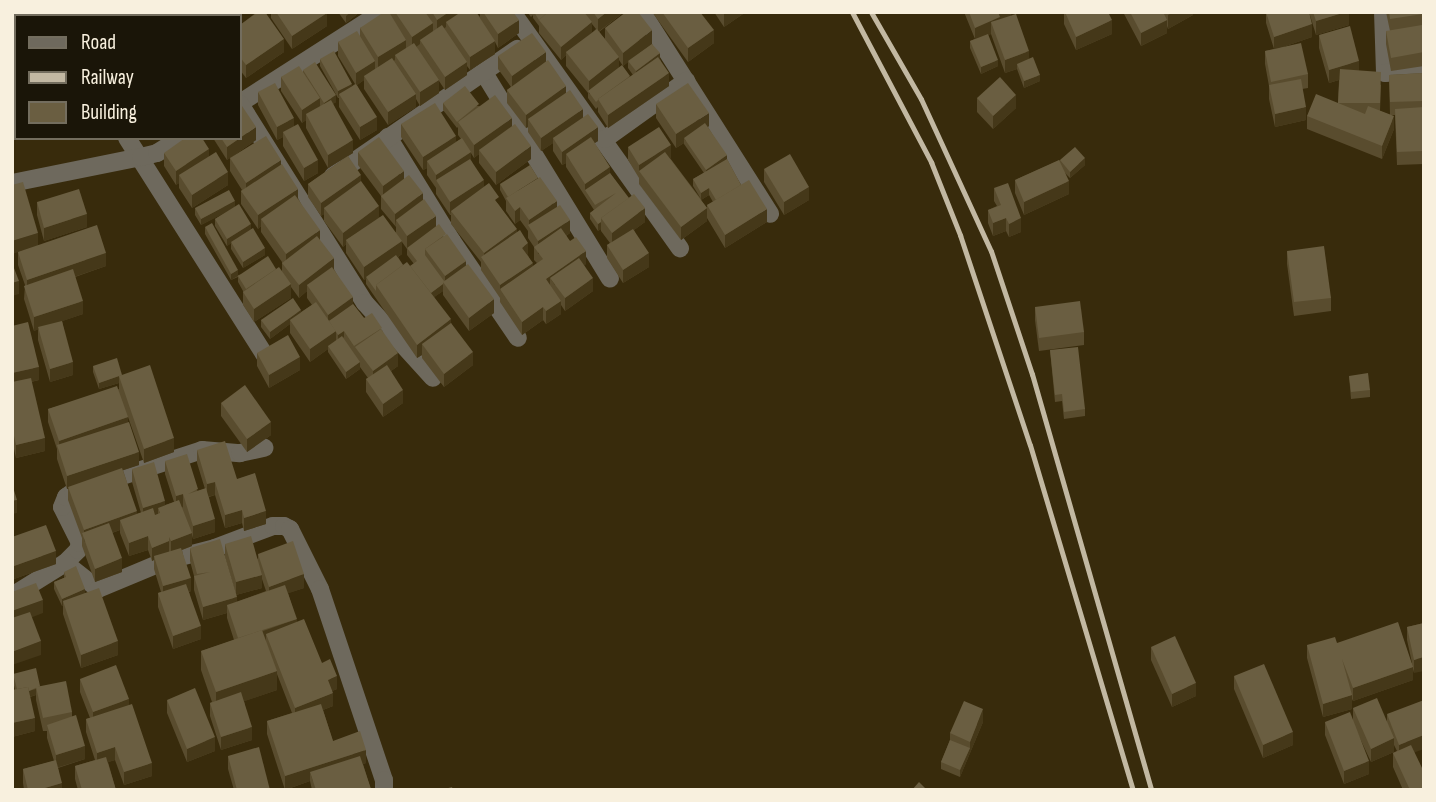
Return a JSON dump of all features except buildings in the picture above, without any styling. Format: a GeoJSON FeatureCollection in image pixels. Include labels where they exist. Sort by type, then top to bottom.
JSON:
{"type":"FeatureCollection","features":[{"type":"Feature","properties":{"kind":"street"},"geometry":{"type":"LineString","coordinates":[[242,103],[382,12]]}},
{"type":"Feature","properties":{"kind":"street"},"geometry":{"type":"LineString","coordinates":[[512,12],[605,139],[680,248]]}},
{"type":"Feature","properties":{"kind":"street"},"geometry":{"type":"LineString","coordinates":[[642,12],[770,214]]}},
{"type":"Feature","properties":{"kind":"street"},"geometry":{"type":"LineString","coordinates":[[1383,12],[1385,73],[1424,70]]}},
{"type":"Feature","properties":{"kind":"street"},"geometry":{"type":"LineString","coordinates":[[312,190],[530,39]]}},
{"type":"Feature","properties":{"kind":"street"},"geometry":{"type":"LineString","coordinates":[[484,73],[610,279]]}},
{"type":"Feature","properties":{"kind":"street"},"geometry":{"type":"LineString","coordinates":[[605,139],[686,80]]}},
{"type":"Feature","properties":{"kind":"street"},"geometry":{"type":"LineString","coordinates":[[242,106],[312,190],[365,303],[433,378]]}},
{"type":"Feature","properties":{"kind":"street"},"geometry":{"type":"LineString","coordinates":[[388,137],[452,241],[518,338]]}},
{"type":"Feature","properties":{"kind":"street"},"geometry":{"type":"LineString","coordinates":[[131,140],[149,149],[267,359]]}},
{"type":"Feature","properties":{"kind":"street"},"geometry":{"type":"LineString","coordinates":[[12,183],[175,140]]}},
{"type":"Feature","properties":{"kind":"street"},"geometry":{"type":"LineString","coordinates":[[12,596],[65,563],[78,550],[80,543],[62,507],[66,497],[73,492],[202,450],[240,453],[264,448]]}},
{"type":"Feature","properties":{"kind":"street"},"geometry":{"type":"LineString","coordinates":[[65,563],[97,589],[165,561],[215,548],[273,526],[290,529],[320,589],[384,780],[384,790]]}},
{"type":"Feature","properties":{"kind":"railway"},"geometry":{"type":"LineString","coordinates":[[852,12],[931,162],[960,235],[1030,445],[1133,790]]}},
{"type":"Feature","properties":{"kind":"railway"},"geometry":{"type":"LineString","coordinates":[[871,12],[921,99],[991,251],[1032,374],[1151,790]]}}]}
